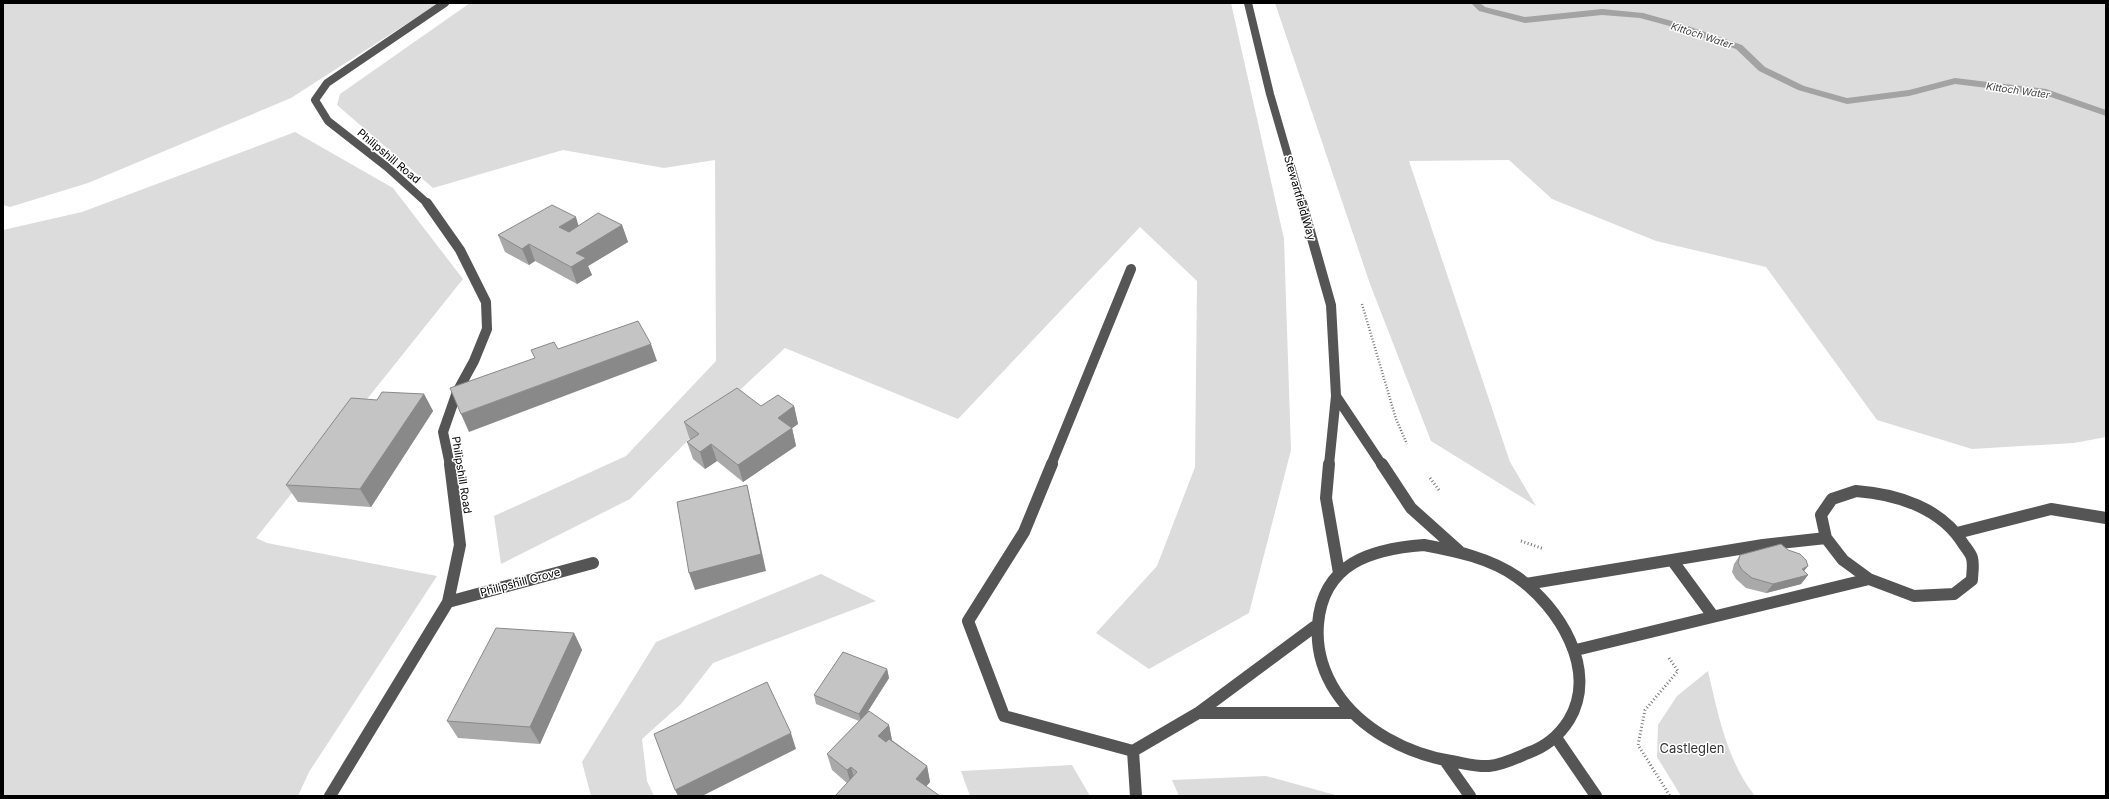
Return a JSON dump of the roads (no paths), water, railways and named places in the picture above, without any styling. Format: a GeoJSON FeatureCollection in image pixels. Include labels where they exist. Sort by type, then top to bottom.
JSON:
{"type":"FeatureCollection","features":[{"type":"Feature","properties":{"kind":"street","name":"Philipshill Road"},"geometry":{"type":"LineString","coordinates":[[330,796],[448,602],[460,545],[450,464],[443,432],[457,392],[474,361],[488,329],[486,302],[460,250],[431,207],[387,167],[328,121],[315,100],[328,83],[445,3]]}},
{"type":"Feature","properties":{"kind":"street","name":"Stewartfield Way"},"geometry":{"type":"LineString","coordinates":[[1248,3],[1270,94],[1331,305],[1336,396],[1326,498],[1339,573]]}},
{"type":"Feature","properties":{"kind":"street"},"geometry":{"type":"LineString","coordinates":[[1131,269],[1024,532],[968,621],[1004,716],[1133,751],[1198,713],[1314,626]]}},
{"type":"Feature","properties":{"kind":"street"},"geometry":{"type":"LineString","coordinates":[[1336,396],[1411,508],[1459,551]]}},
{"type":"Feature","properties":{"kind":"street"},"geometry":{"type":"LineString","coordinates":[[1856,491],[1882,493],[1908,501],[1935,515],[1957,533],[1972,558],[1972,580],[1954,594],[1914,596],[1869,579],[1843,560],[1826,538],[1821,515],[1832,498],[1856,491]]}},
{"type":"Feature","properties":{"kind":"street"},"geometry":{"type":"LineString","coordinates":[[1957,533],[2051,509],[2106,518]]}},
{"type":"Feature","properties":{"kind":"street"},"geometry":{"type":"LineString","coordinates":[[1526,584],[1763,545],[1826,538]]}},
{"type":"Feature","properties":{"kind":"street"},"geometry":{"type":"LineString","coordinates":[[1424,545],[1459,551],[1494,564],[1526,584],[1557,615],[1576,650],[1581,682],[1574,713],[1557,739],[1526,757],[1488,766],[1446,762],[1411,752],[1380,735],[1353,713],[1331,685],[1318,656],[1314,626],[1321,597],[1339,573],[1363,557],[1392,548],[1424,545]]}},
{"type":"Feature","properties":{"kind":"street"},"geometry":{"type":"LineString","coordinates":[[1672,560],[1714,616]]}},
{"type":"Feature","properties":{"kind":"street","name":"Philipshill Grove"},"geometry":{"type":"LineString","coordinates":[[448,602],[593,563]]}},
{"type":"Feature","properties":{"kind":"street"},"geometry":{"type":"LineString","coordinates":[[1576,650],[1869,579]]}},
{"type":"Feature","properties":{"kind":"street"},"geometry":{"type":"LineString","coordinates":[[1198,713],[1353,713]]}},
{"type":"Feature","properties":{"kind":"street"},"geometry":{"type":"LineString","coordinates":[[1557,739],[1596,796]]}},
{"type":"Feature","properties":{"kind":"street"},"geometry":{"type":"LineString","coordinates":[[1133,751],[1136,796]]}},
{"type":"Feature","properties":{"kind":"street"},"geometry":{"type":"LineString","coordinates":[[1446,762],[1470,796]]}},
{"type":"Feature","properties":{"kind":"waterway","name":"Kittoch Water"},"geometry":{"type":"LineString","coordinates":[[1475,3],[1482,9],[1525,20],[1561,15],[1602,12],[1640,15],[1676,25],[1739,47],[1762,69],[1801,88],[1847,101],[1909,93],[1955,81],[2046,92],[2106,113]]}},
{"type":"Feature","properties":{"kind":"park label","name":"Castleglen"},"geometry":{"type":"Point","coordinates":[1692,748]}}]}
